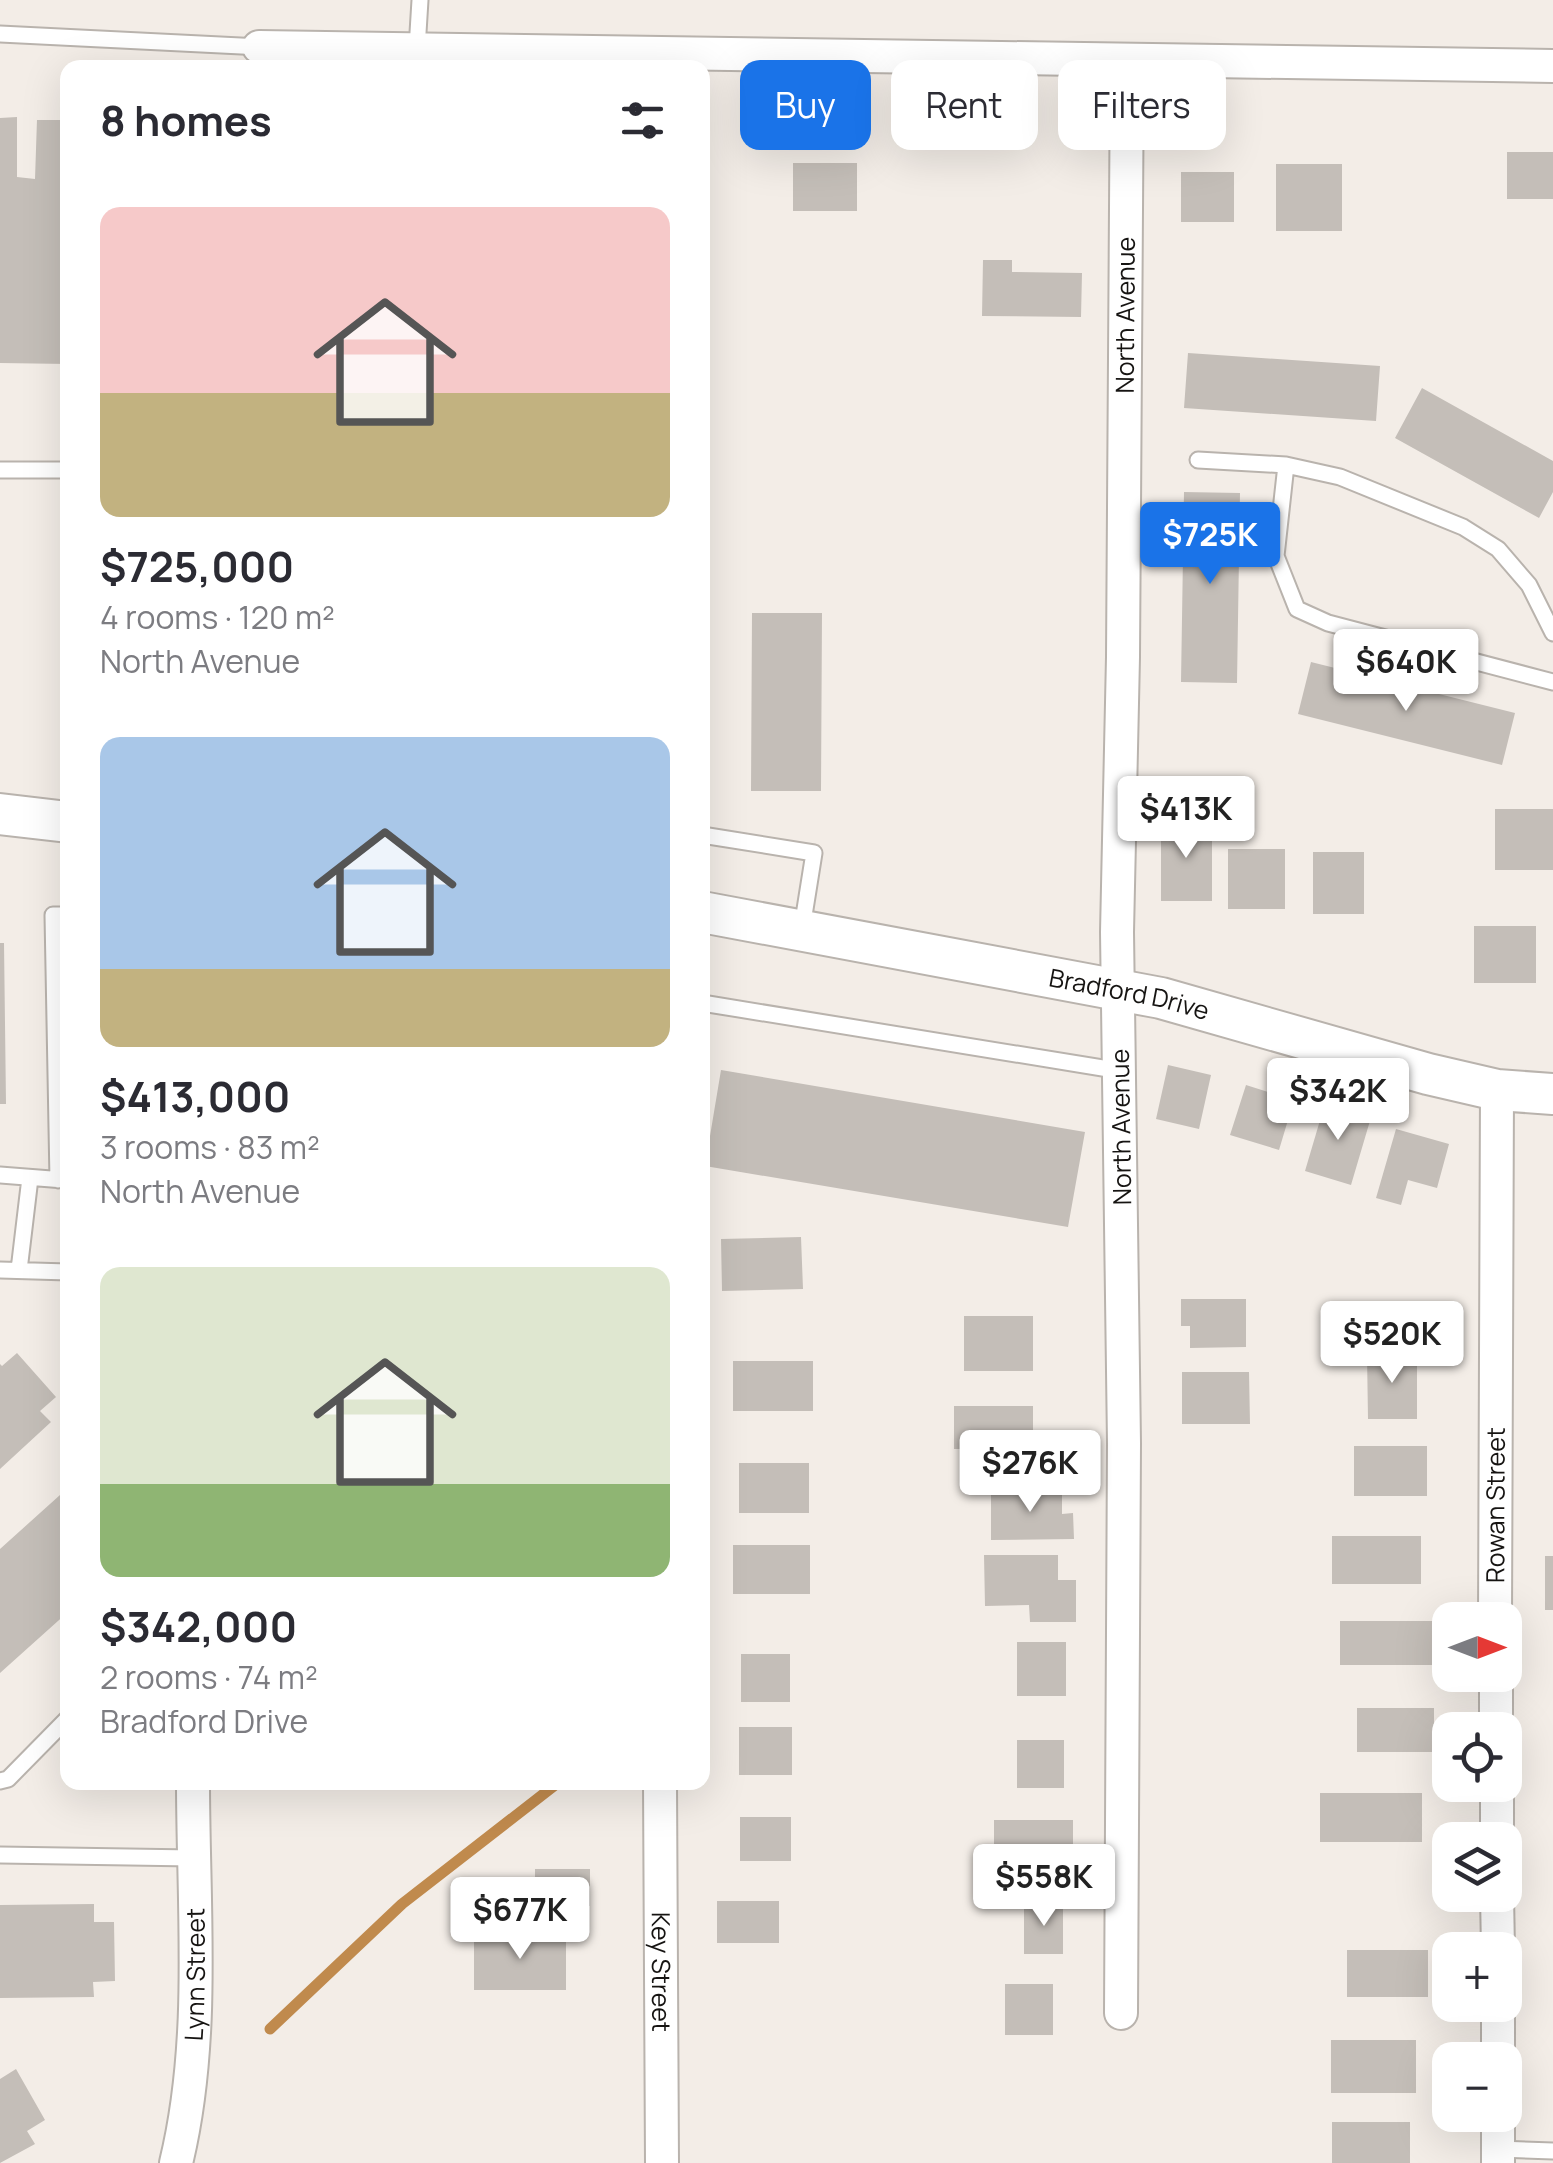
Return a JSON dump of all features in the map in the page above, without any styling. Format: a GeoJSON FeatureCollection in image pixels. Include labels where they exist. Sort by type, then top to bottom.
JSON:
{"type":"FeatureCollection","features":[{"type":"Feature","properties":{"kind":"street"},"geometry":{"type":"LineString","coordinates":[[259,46],[1127,60]]}},
{"type":"Feature","properties":{"kind":"street"},"geometry":{"type":"LineString","coordinates":[[1226,61],[1553,66]]}},
{"type":"Feature","properties":{"kind":"street","name":"North Avenue"},"geometry":{"type":"LineString","coordinates":[[1122,2013],[1119,990],[1126,150]]}},
{"type":"Feature","properties":{"kind":"street"},"geometry":{"type":"LineString","coordinates":[[0,814],[60,821]]}},
{"type":"Feature","properties":{"kind":"street","name":"Bradford Drive"},"geometry":{"type":"LineString","coordinates":[[710,914],[1161,998],[1428,1074],[1497,1090],[1553,1094]]}},
{"type":"Feature","properties":{"kind":"street","name":"Rowan Street"},"geometry":{"type":"LineString","coordinates":[[1496,1602],[1497,1090]]}},
{"type":"Feature","properties":{"kind":"street","name":"Lynn Street"},"geometry":{"type":"LineString","coordinates":[[176,2163],[188,2114],[194,2055],[193,1790]]}},
{"type":"Feature","properties":{"kind":"street","name":"Key Street"},"geometry":{"type":"LineString","coordinates":[[660,1790],[662,2163]]}},
{"type":"Feature","properties":{"kind":"lane"},"geometry":{"type":"LineString","coordinates":[[417,49],[420,0]]}},
{"type":"Feature","properties":{"kind":"lane"},"geometry":{"type":"LineString","coordinates":[[0,34],[259,46]]}},
{"type":"Feature","properties":{"kind":"lane"},"geometry":{"type":"LineString","coordinates":[[1198,460],[1286,465],[1340,477],[1463,527],[1498,549],[1529,585],[1553,633]]}},
{"type":"Feature","properties":{"kind":"lane"},"geometry":{"type":"LineString","coordinates":[[1286,465],[1276,556],[1297,609],[1328,623],[1553,682]]}},
{"type":"Feature","properties":{"kind":"lane"},"geometry":{"type":"LineString","coordinates":[[0,470],[60,470]]}},
{"type":"Feature","properties":{"kind":"lane"},"geometry":{"type":"LineString","coordinates":[[710,836],[814,853],[801,932]]}},
{"type":"Feature","properties":{"kind":"lane"},"geometry":{"type":"LineString","coordinates":[[60,916],[53,916],[60,1101]]}},
{"type":"Feature","properties":{"kind":"lane"},"geometry":{"type":"LineString","coordinates":[[710,1004],[1122,1071]]}},
{"type":"Feature","properties":{"kind":"lane"},"geometry":{"type":"LineString","coordinates":[[0,1175],[60,1180]]}},
{"type":"Feature","properties":{"kind":"lane"},"geometry":{"type":"LineString","coordinates":[[19,1270],[30,1178]]}},
{"type":"Feature","properties":{"kind":"lane"},"geometry":{"type":"LineString","coordinates":[[0,1270],[60,1272]]}},
{"type":"Feature","properties":{"kind":"lane"},"geometry":{"type":"LineString","coordinates":[[0,1781],[8,1779],[60,1726]]}},
{"type":"Feature","properties":{"kind":"lane"},"geometry":{"type":"LineString","coordinates":[[0,1856],[193,1858]]}},
{"type":"Feature","properties":{"kind":"lane"},"geometry":{"type":"LineString","coordinates":[[1498,2156],[1553,2151]]}},
{"type":"Feature","properties":{"kind":"building"},"geometry":{"type":"Polygon","coordinates":[[[17,117],[17,177],[35,179],[37,120],[60,120],[60,364],[0,363],[0,118],[17,117]]]}},
{"type":"Feature","properties":{"kind":"building"},"geometry":{"type":"Polygon","coordinates":[[[1507,152],[1553,152],[1553,199],[1507,199],[1507,152]]]}},
{"type":"Feature","properties":{"kind":"building"},"geometry":{"type":"Polygon","coordinates":[[[793,163],[857,163],[857,211],[793,211],[793,163]]]}},
{"type":"Feature","properties":{"kind":"building"},"geometry":{"type":"Polygon","coordinates":[[[1276,164],[1342,164],[1342,231],[1276,231],[1276,164]]]}},
{"type":"Feature","properties":{"kind":"building"},"geometry":{"type":"Polygon","coordinates":[[[1181,172],[1234,172],[1234,222],[1181,222],[1181,172]]]}},
{"type":"Feature","properties":{"kind":"building"},"geometry":{"type":"Polygon","coordinates":[[[983,260],[1012,260],[1012,272],[1082,273],[1081,317],[982,316],[983,260]]]}},
{"type":"Feature","properties":{"kind":"building"},"geometry":{"type":"Polygon","coordinates":[[[1188,353],[1380,366],[1376,421],[1184,408],[1188,353]]]}},
{"type":"Feature","properties":{"kind":"building"},"geometry":{"type":"Polygon","coordinates":[[[1422,388],[1553,461],[1553,492],[1539,518],[1395,438],[1422,388]]]}},
{"type":"Feature","properties":{"kind":"building"},"geometry":{"type":"Polygon","coordinates":[[[1184,492],[1240,493],[1237,683],[1181,682],[1184,492]]]}},
{"type":"Feature","properties":{"kind":"building"},"geometry":{"type":"Polygon","coordinates":[[[752,613],[822,613],[821,791],[751,791],[752,613]]]}},
{"type":"Feature","properties":{"kind":"building"},"geometry":{"type":"Polygon","coordinates":[[[1311,662],[1515,713],[1502,765],[1298,714],[1311,662]]]}},
{"type":"Feature","properties":{"kind":"building"},"geometry":{"type":"Polygon","coordinates":[[[1495,809],[1553,809],[1553,870],[1495,870],[1495,809]]]}},
{"type":"Feature","properties":{"kind":"building"},"geometry":{"type":"Polygon","coordinates":[[[1161,821],[1212,821],[1212,901],[1161,901],[1161,821]]]}},
{"type":"Feature","properties":{"kind":"building"},"geometry":{"type":"Polygon","coordinates":[[[1228,849],[1285,849],[1285,909],[1228,909],[1228,849]]]}},
{"type":"Feature","properties":{"kind":"building"},"geometry":{"type":"Polygon","coordinates":[[[1313,852],[1364,852],[1364,914],[1313,914],[1313,852]]]}},
{"type":"Feature","properties":{"kind":"building"},"geometry":{"type":"Polygon","coordinates":[[[1474,926],[1536,926],[1536,983],[1474,983],[1474,926]]]}},
{"type":"Feature","properties":{"kind":"building"},"geometry":{"type":"Polygon","coordinates":[[[0,943],[4,943],[6,1104],[0,1104],[0,943]]]}},
{"type":"Feature","properties":{"kind":"building"},"geometry":{"type":"Polygon","coordinates":[[[1168,1065],[1211,1075],[1199,1129],[1156,1119],[1168,1065]]]}},
{"type":"Feature","properties":{"kind":"building"},"geometry":{"type":"Polygon","coordinates":[[[721,1070],[1085,1132],[1068,1227],[710,1167],[710,1136],[721,1070]]]}},
{"type":"Feature","properties":{"kind":"building"},"geometry":{"type":"Polygon","coordinates":[[[1246,1085],[1294,1100],[1279,1150],[1230,1135],[1246,1085]]]}},
{"type":"Feature","properties":{"kind":"building"},"geometry":{"type":"Polygon","coordinates":[[[1326,1100],[1372,1114],[1351,1185],[1305,1171],[1326,1100]]]}},
{"type":"Feature","properties":{"kind":"building"},"geometry":{"type":"Polygon","coordinates":[[[1396,1129],[1449,1144],[1437,1188],[1408,1180],[1401,1205],[1376,1198],[1396,1129]]]}},
{"type":"Feature","properties":{"kind":"building"},"geometry":{"type":"Polygon","coordinates":[[[801,1237],[803,1289],[722,1291],[721,1239],[801,1237]]]}},
{"type":"Feature","properties":{"kind":"building"},"geometry":{"type":"Polygon","coordinates":[[[1181,1299],[1246,1299],[1246,1347],[1190,1348],[1190,1326],[1181,1326],[1181,1299]]]}},
{"type":"Feature","properties":{"kind":"building"},"geometry":{"type":"Polygon","coordinates":[[[964,1316],[1033,1316],[1033,1371],[964,1371],[964,1316]]]}},
{"type":"Feature","properties":{"kind":"building"},"geometry":{"type":"Polygon","coordinates":[[[17,1353],[56,1397],[40,1411],[51,1422],[0,1469],[0,1364],[17,1353]]]}},
{"type":"Feature","properties":{"kind":"building"},"geometry":{"type":"Polygon","coordinates":[[[1367,1354],[1417,1354],[1417,1419],[1368,1419],[1367,1354]]]}},
{"type":"Feature","properties":{"kind":"building"},"geometry":{"type":"Polygon","coordinates":[[[733,1361],[813,1361],[813,1411],[733,1411],[733,1361]]]}},
{"type":"Feature","properties":{"kind":"building"},"geometry":{"type":"Polygon","coordinates":[[[1182,1372],[1249,1372],[1250,1424],[1182,1424],[1182,1372]]]}},
{"type":"Feature","properties":{"kind":"building"},"geometry":{"type":"Polygon","coordinates":[[[954,1406],[1033,1406],[1033,1449],[954,1449],[954,1406]]]}},
{"type":"Feature","properties":{"kind":"building"},"geometry":{"type":"Polygon","coordinates":[[[1354,1446],[1427,1446],[1427,1496],[1354,1496],[1354,1446]]]}},
{"type":"Feature","properties":{"kind":"building"},"geometry":{"type":"Polygon","coordinates":[[[739,1463],[809,1463],[809,1513],[739,1513],[739,1463]]]}},
{"type":"Feature","properties":{"kind":"building"},"geometry":{"type":"Polygon","coordinates":[[[1062,1489],[1062,1514],[1073,1513],[1074,1539],[991,1540],[991,1490],[1062,1489]]]}},
{"type":"Feature","properties":{"kind":"building"},"geometry":{"type":"Polygon","coordinates":[[[60,1495],[60,1619],[0,1673],[0,1549],[60,1495]]]}},
{"type":"Feature","properties":{"kind":"building"},"geometry":{"type":"Polygon","coordinates":[[[1332,1536],[1421,1536],[1421,1584],[1332,1584],[1332,1536]]]}},
{"type":"Feature","properties":{"kind":"building"},"geometry":{"type":"Polygon","coordinates":[[[733,1545],[810,1545],[810,1594],[733,1594],[733,1545]]]}},
{"type":"Feature","properties":{"kind":"building"},"geometry":{"type":"Polygon","coordinates":[[[984,1555],[1058,1555],[1058,1580],[1076,1580],[1076,1622],[1030,1622],[1029,1605],[985,1606],[984,1555]]]}},
{"type":"Feature","properties":{"kind":"building"},"geometry":{"type":"Polygon","coordinates":[[[1545,1556],[1553,1556],[1553,1610],[1545,1610],[1545,1556]]]}},
{"type":"Feature","properties":{"kind":"building"},"geometry":{"type":"Polygon","coordinates":[[[1340,1621],[1432,1621],[1432,1665],[1340,1665],[1340,1621]]]}},
{"type":"Feature","properties":{"kind":"building"},"geometry":{"type":"Polygon","coordinates":[[[1017,1642],[1066,1642],[1066,1696],[1017,1696],[1017,1642]]]}},
{"type":"Feature","properties":{"kind":"building"},"geometry":{"type":"Polygon","coordinates":[[[741,1654],[790,1654],[790,1702],[741,1702],[741,1654]]]}},
{"type":"Feature","properties":{"kind":"building"},"geometry":{"type":"Polygon","coordinates":[[[1357,1708],[1434,1708],[1432,1752],[1357,1752],[1357,1708]]]}},
{"type":"Feature","properties":{"kind":"building"},"geometry":{"type":"Polygon","coordinates":[[[739,1727],[792,1727],[792,1775],[739,1775],[739,1727]]]}},
{"type":"Feature","properties":{"kind":"building"},"geometry":{"type":"Polygon","coordinates":[[[1017,1740],[1064,1740],[1064,1788],[1017,1788],[1017,1740]]]}},
{"type":"Feature","properties":{"kind":"building"},"geometry":{"type":"Polygon","coordinates":[[[1320,1793],[1422,1793],[1422,1842],[1320,1842],[1320,1793]]]}},
{"type":"Feature","properties":{"kind":"building"},"geometry":{"type":"Polygon","coordinates":[[[740,1817],[791,1817],[791,1861],[740,1861],[740,1817]]]}},
{"type":"Feature","properties":{"kind":"building"},"geometry":{"type":"Polygon","coordinates":[[[994,1820],[1073,1820],[1073,1871],[994,1871],[994,1820]]]}},
{"type":"Feature","properties":{"kind":"building"},"geometry":{"type":"Polygon","coordinates":[[[535,1869],[590,1869],[590,1906],[535,1906],[535,1869]]]}},
{"type":"Feature","properties":{"kind":"building"},"geometry":{"type":"Polygon","coordinates":[[[717,1901],[779,1901],[779,1943],[717,1943],[717,1901]]]}},
{"type":"Feature","properties":{"kind":"building"},"geometry":{"type":"Polygon","coordinates":[[[1024,1903],[1063,1903],[1063,1954],[1024,1954],[1024,1903]]]}},
{"type":"Feature","properties":{"kind":"building"},"geometry":{"type":"Polygon","coordinates":[[[94,1904],[94,1922],[114,1922],[115,1981],[93,1982],[94,1997],[0,1998],[0,1905],[94,1904]]]}},
{"type":"Feature","properties":{"kind":"building"},"geometry":{"type":"Polygon","coordinates":[[[474,1933],[566,1933],[566,1990],[474,1990],[474,1933]]]}},
{"type":"Feature","properties":{"kind":"building"},"geometry":{"type":"Polygon","coordinates":[[[1347,1950],[1428,1950],[1428,1997],[1347,1997],[1347,1950]]]}},
{"type":"Feature","properties":{"kind":"building"},"geometry":{"type":"Polygon","coordinates":[[[1005,1984],[1053,1984],[1053,2035],[1005,2035],[1005,1984]]]}},
{"type":"Feature","properties":{"kind":"building"},"geometry":{"type":"Polygon","coordinates":[[[1331,2040],[1416,2040],[1416,2093],[1331,2093],[1331,2040]]]}},
{"type":"Feature","properties":{"kind":"building"},"geometry":{"type":"Polygon","coordinates":[[[16,2069],[45,2120],[27,2131],[35,2144],[0,2163],[0,2079],[16,2069]]]}},
{"type":"Feature","properties":{"kind":"building"},"geometry":{"type":"Polygon","coordinates":[[[1332,2122],[1410,2122],[1410,2163],[1332,2163],[1332,2122]]]}},
{"type":"Feature","properties":{"kind":"waterway"},"geometry":{"type":"LineString","coordinates":[[270,2029],[402,1904],[549,1790]]}}]}
